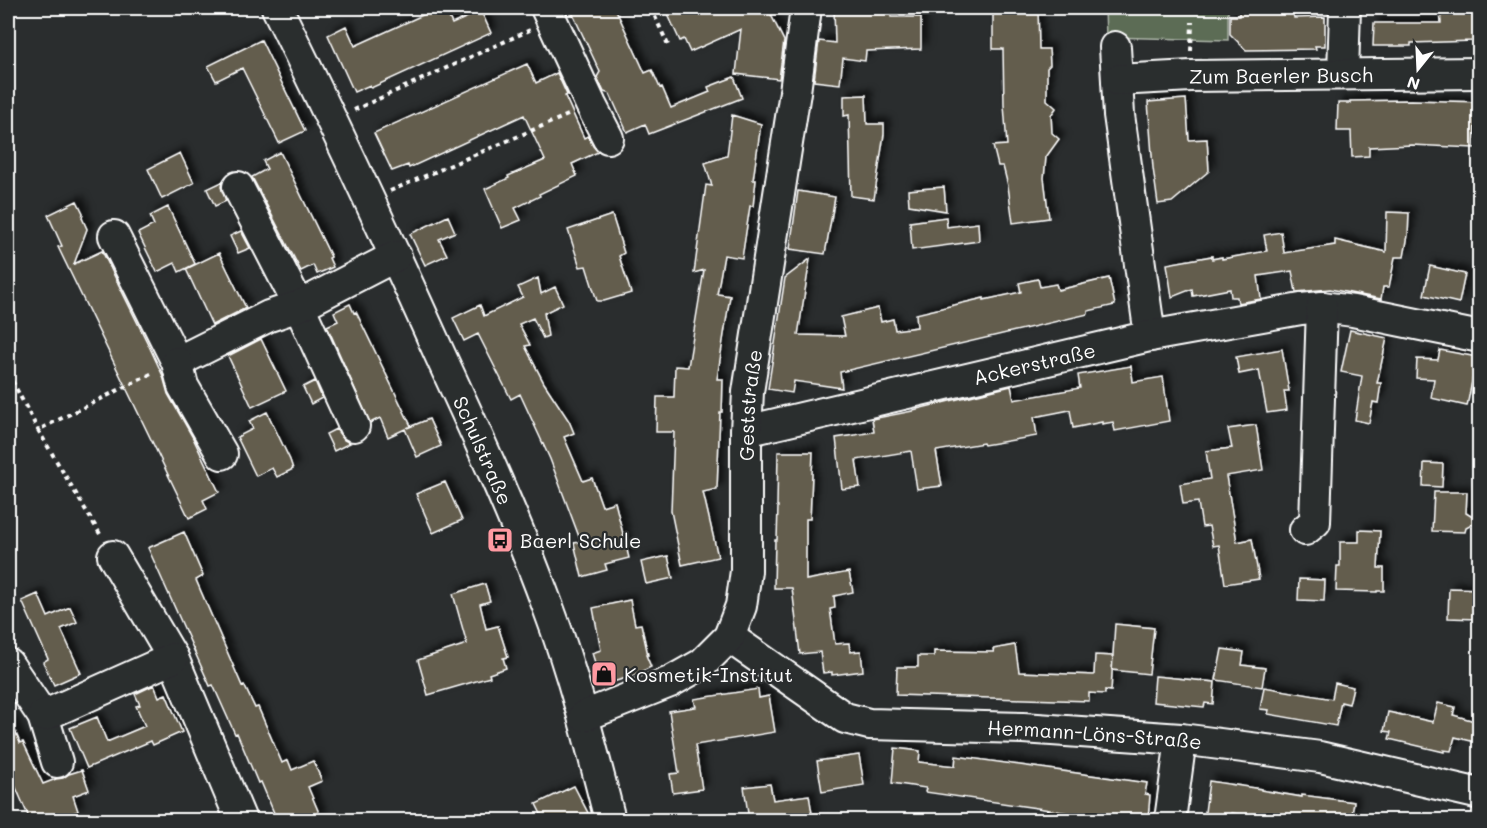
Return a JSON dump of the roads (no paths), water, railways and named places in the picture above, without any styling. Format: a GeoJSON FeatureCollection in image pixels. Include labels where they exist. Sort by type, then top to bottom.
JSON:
{"type":"FeatureCollection","features":[{"type":"Feature","properties":{"kind":"street","name":"Schulstraße"},"geometry":{"type":"LineString","coordinates":[[277,8],[370,199],[502,491],[549,608],[584,716],[610,820]]}},
{"type":"Feature","properties":{"kind":"street","name":"Geststraße"},"geometry":{"type":"LineString","coordinates":[[584,716],[678,678],[702,664],[729,637],[741,606],[746,571],[748,392],[806,8]]}},
{"type":"Feature","properties":{"kind":"street"},"geometry":{"type":"LineString","coordinates":[[1343,74],[1345,8]]}},
{"type":"Feature","properties":{"kind":"street"},"geometry":{"type":"LineString","coordinates":[[549,14],[591,105],[609,138]]}},
{"type":"Feature","properties":{"kind":"street"},"geometry":{"type":"LineString","coordinates":[[1114,47],[1119,115],[1150,336]]}},
{"type":"Feature","properties":{"kind":"street","name":"Zum Baerler Busch"},"geometry":{"type":"LineString","coordinates":[[1117,80],[1191,76],[1479,73]]}},
{"type":"Feature","properties":{"kind":"street"},"geometry":{"type":"LineString","coordinates":[[237,187],[299,306],[354,426]]}},
{"type":"Feature","properties":{"kind":"street"},"geometry":{"type":"LineString","coordinates":[[114,236],[177,362],[183,386],[222,454]]}},
{"type":"Feature","properties":{"kind":"street"},"geometry":{"type":"LineString","coordinates":[[177,362],[269,316],[299,306],[396,256]]}},
{"type":"Feature","properties":{"kind":"street","name":"Ackerstraße"},"geometry":{"type":"LineString","coordinates":[[746,431],[1150,336],[1301,309],[1322,308],[1353,311],[1479,337]]}},
{"type":"Feature","properties":{"kind":"street"},"geometry":{"type":"LineString","coordinates":[[1305,530],[1315,522],[1322,308]]}},
{"type":"Feature","properties":{"kind":"street"},"geometry":{"type":"LineString","coordinates":[[113,556],[173,658],[241,820]]}},
{"type":"Feature","properties":{"kind":"street","name":"Hermann-Löns-Straße"},"geometry":{"type":"LineString","coordinates":[[729,637],[846,718],[869,724],[1023,729],[1181,739],[1320,757],[1479,794]]}},
{"type":"Feature","properties":{"kind":"street"},"geometry":{"type":"LineString","coordinates":[[44,716],[173,658]]}},
{"type":"Feature","properties":{"kind":"street"},"geometry":{"type":"LineString","coordinates":[[8,664],[44,716],[57,762]]}},
{"type":"Feature","properties":{"kind":"street"},"geometry":{"type":"LineString","coordinates":[[1170,820],[1181,739]]}},
{"type":"Feature","properties":{"kind":"place","name":"Baerl Schule"},"geometry":{"type":"Point","coordinates":[500,540]}},
{"type":"Feature","properties":{"kind":"place","name":"Kosmetik-Institut"},"geometry":{"type":"Point","coordinates":[604,674]}}]}
